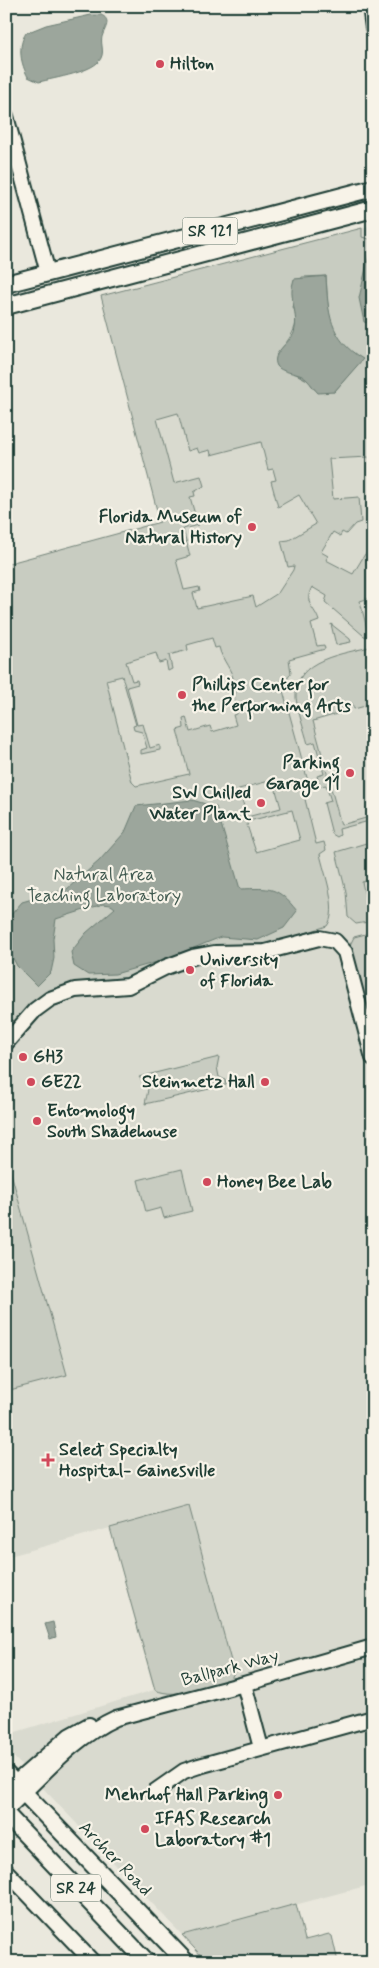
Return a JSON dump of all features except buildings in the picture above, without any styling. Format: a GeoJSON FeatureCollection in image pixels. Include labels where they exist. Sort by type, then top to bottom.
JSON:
{"type":"FeatureCollection","features":[{"type":"Feature","properties":{"kind":"main road","name":"SR 121"},"geometry":{"type":"LineString","coordinates":[[6,284],[373,188]]}},
{"type":"Feature","properties":{"kind":"main road","name":"SR 121"},"geometry":{"type":"LineString","coordinates":[[6,306],[373,209]]}},
{"type":"Feature","properties":{"kind":"main road"},"geometry":{"type":"LineString","coordinates":[[6,297],[40,287],[48,273]]}},
{"type":"Feature","properties":{"kind":"main road","name":"Archer Road"},"geometry":{"type":"LineString","coordinates":[[13,1786],[186,1962]]}},
{"type":"Feature","properties":{"kind":"main road","name":"SR 24"},"geometry":{"type":"LineString","coordinates":[[6,1814],[147,1962]]}},
{"type":"Feature","properties":{"kind":"street"},"geometry":{"type":"LineString","coordinates":[[370,6],[373,28]]}},
{"type":"Feature","properties":{"kind":"street"},"geometry":{"type":"LineString","coordinates":[[6,116],[48,273]]}},
{"type":"Feature","properties":{"kind":"street"},"geometry":{"type":"LineString","coordinates":[[6,1042],[40,1005],[66,993],[82,989],[128,986],[166,967],[208,954],[265,952],[319,938],[335,941],[344,952],[373,1058]]}},
{"type":"Feature","properties":{"kind":"street","name":"Ballpark Way"},"geometry":{"type":"LineString","coordinates":[[6,1810],[13,1786],[70,1736],[91,1724],[97,1726],[135,1712],[244,1684],[373,1647]]}},
{"type":"Feature","properties":{"kind":"street"},"geometry":{"type":"LineString","coordinates":[[244,1684],[261,1748]]}},
{"type":"Feature","properties":{"kind":"street"},"geometry":{"type":"LineString","coordinates":[[154,1792],[184,1771],[373,1718]]}},
{"type":"Feature","properties":{"kind":"street"},"geometry":{"type":"LineString","coordinates":[[6,1871],[93,1962]]}},
{"type":"Feature","properties":{"kind":"shaded area"},"geometry":{"type":"Polygon","coordinates":[[[91,15],[101,15],[107,21],[102,37],[102,55],[97,63],[83,71],[39,82],[28,77],[23,67],[21,55],[23,38],[26,33],[46,25],[91,15]]]}},
{"type":"Feature","properties":{"kind":"shaded area","name":"University of Florida"},"geometry":{"type":"Polygon","coordinates":[[[373,225],[373,1884],[182,1935],[6,1749],[6,1735],[154,1690],[110,1528],[6,1557],[6,564],[160,522],[101,296],[373,225]]]}},
{"type":"Feature","properties":{"kind":"shaded area"},"geometry":{"type":"Polygon","coordinates":[[[373,251],[373,324],[364,322],[359,298],[369,255],[373,251]]]}},
{"type":"Feature","properties":{"kind":"shaded area"},"geometry":{"type":"Polygon","coordinates":[[[326,276],[332,323],[343,343],[363,359],[334,392],[318,393],[304,378],[279,368],[276,357],[294,333],[296,319],[292,286],[294,279],[326,276]]]}},
{"type":"Feature","properties":{"kind":"shaded area"},"geometry":{"type":"Polygon","coordinates":[[[192,800],[216,807],[240,889],[259,888],[273,890],[284,897],[297,911],[284,928],[258,940],[221,937],[164,960],[115,974],[88,975],[74,966],[71,952],[86,933],[115,908],[111,905],[103,904],[56,919],[53,939],[54,958],[51,972],[37,986],[17,966],[6,945],[6,931],[10,916],[22,902],[67,889],[99,861],[125,832],[136,806],[192,800]]]}},
{"type":"Feature","properties":{"kind":"shaded area"},"geometry":{"type":"Polygon","coordinates":[[[53,1622],[56,1637],[50,1639],[45,1624],[53,1622]]]}},
{"type":"Feature","properties":{"kind":"green space","name":"Natural Area Teaching Laboratory"},"geometry":{"type":"Polygon","coordinates":[[[362,228],[362,237],[369,239],[373,237],[373,251],[369,255],[371,324],[373,324],[373,433],[370,434],[373,462],[370,462],[369,457],[329,459],[333,499],[359,497],[361,522],[355,524],[346,534],[342,532],[340,536],[333,532],[321,552],[328,556],[326,560],[353,574],[365,554],[373,553],[373,597],[360,601],[369,637],[364,636],[325,602],[327,596],[312,587],[309,602],[319,621],[311,624],[317,646],[324,645],[325,649],[289,659],[291,673],[282,687],[309,785],[302,787],[316,844],[324,842],[326,850],[320,854],[332,911],[327,926],[274,943],[215,947],[133,979],[79,985],[6,1036],[6,564],[160,522],[101,296],[362,228]],[[326,276],[302,277],[293,307],[296,314],[295,327],[289,339],[276,355],[292,372],[309,381],[314,389],[334,392],[362,359],[341,344],[332,326],[328,306],[326,276]],[[178,413],[157,419],[174,483],[201,476],[204,486],[194,492],[195,496],[190,497],[198,525],[183,529],[190,556],[176,560],[184,590],[199,587],[200,591],[193,593],[197,608],[253,596],[256,607],[278,593],[293,570],[294,566],[288,567],[281,541],[289,540],[316,524],[299,495],[278,507],[271,481],[276,480],[273,469],[268,470],[261,442],[211,455],[210,450],[199,453],[197,448],[188,451],[178,413]],[[212,638],[187,645],[188,650],[169,655],[172,669],[168,671],[166,661],[159,663],[156,653],[126,662],[132,681],[137,680],[138,684],[127,687],[137,725],[143,724],[150,748],[160,745],[160,750],[141,754],[141,750],[147,748],[142,732],[134,730],[133,726],[136,725],[122,676],[106,680],[132,782],[136,786],[189,774],[177,730],[184,728],[183,718],[186,717],[190,732],[210,726],[212,732],[236,725],[233,715],[237,714],[233,678],[219,647],[215,648],[212,638]],[[273,780],[239,789],[247,817],[281,808],[273,780]],[[292,810],[249,821],[247,825],[256,852],[300,840],[292,810]]]}},
{"type":"Feature","properties":{"kind":"green space"},"geometry":{"type":"Polygon","coordinates":[[[331,624],[350,639],[351,642],[336,645],[331,624]]]}},
{"type":"Feature","properties":{"kind":"green space"},"geometry":{"type":"Polygon","coordinates":[[[373,646],[373,704],[354,709],[352,703],[343,705],[344,712],[313,721],[341,825],[373,816],[373,820],[339,829],[340,835],[337,837],[332,834],[324,803],[331,801],[326,785],[320,786],[317,776],[324,774],[315,742],[308,744],[300,715],[296,698],[297,685],[303,674],[323,660],[373,646]]]}},
{"type":"Feature","properties":{"kind":"green space"},"geometry":{"type":"Polygon","coordinates":[[[373,841],[373,879],[362,882],[370,919],[368,922],[356,924],[348,917],[346,892],[336,852],[373,841]]]}},
{"type":"Feature","properties":{"kind":"green space"},"geometry":{"type":"Polygon","coordinates":[[[373,932],[373,1039],[349,947],[354,937],[373,932]]]}},
{"type":"Feature","properties":{"kind":"green space"},"geometry":{"type":"Polygon","coordinates":[[[219,1057],[217,1067],[219,1077],[225,1080],[226,1085],[145,1104],[148,1090],[139,1077],[219,1057]]]}},
{"type":"Feature","properties":{"kind":"green space"},"geometry":{"type":"Polygon","coordinates":[[[6,1155],[67,1375],[6,1391],[6,1155]]]}},
{"type":"Feature","properties":{"kind":"green space"},"geometry":{"type":"Polygon","coordinates":[[[182,1169],[192,1211],[164,1218],[161,1208],[146,1212],[138,1180],[182,1169]]]}},
{"type":"Feature","properties":{"kind":"green space"},"geometry":{"type":"Polygon","coordinates":[[[189,1506],[234,1672],[231,1679],[203,1688],[164,1693],[155,1690],[110,1528],[189,1506]]]}},
{"type":"Feature","properties":{"kind":"green space"},"geometry":{"type":"Polygon","coordinates":[[[296,1904],[305,1940],[329,1934],[332,1936],[338,1962],[207,1962],[182,1935],[296,1904]]]}},
{"type":"Feature","properties":{"kind":"place","name":"Hilton"},"geometry":{"type":"Point","coordinates":[160,64]}},
{"type":"Feature","properties":{"kind":"place","name":"Florida Museum of Natural History"},"geometry":{"type":"Point","coordinates":[252,527]}},
{"type":"Feature","properties":{"kind":"place","name":"Phillips Center for the Performing Arts"},"geometry":{"type":"Point","coordinates":[182,695]}},
{"type":"Feature","properties":{"kind":"place","name":"Parking Garage 11"},"geometry":{"type":"Point","coordinates":[350,773]}},
{"type":"Feature","properties":{"kind":"place","name":"SW Chilled Water Plant"},"geometry":{"type":"Point","coordinates":[261,803]}},
{"type":"Feature","properties":{"kind":"place","name":"University of Florida"},"geometry":{"type":"Point","coordinates":[190,970]}},
{"type":"Feature","properties":{"kind":"place","name":"GH3"},"geometry":{"type":"Point","coordinates":[23,1057]}},
{"type":"Feature","properties":{"kind":"place","name":"GE22"},"geometry":{"type":"Point","coordinates":[31,1082]}},
{"type":"Feature","properties":{"kind":"place","name":"Steinmetz Hall"},"geometry":{"type":"Point","coordinates":[265,1082]}},
{"type":"Feature","properties":{"kind":"place","name":"Entomology South Shadehouse"},"geometry":{"type":"Point","coordinates":[37,1121]}},
{"type":"Feature","properties":{"kind":"place","name":"Honey Bee Lab"},"geometry":{"type":"Point","coordinates":[207,1182]}},
{"type":"Feature","properties":{"kind":"place","name":"Select Specialty Hospital- Gainesville"},"geometry":{"type":"Point","coordinates":[48,1460]}},
{"type":"Feature","properties":{"kind":"place","name":"Mehrhof Hall Parking"},"geometry":{"type":"Point","coordinates":[278,1795]}},
{"type":"Feature","properties":{"kind":"place","name":"IFAS Research Laboratory #1"},"geometry":{"type":"Point","coordinates":[145,1829]}}]}
